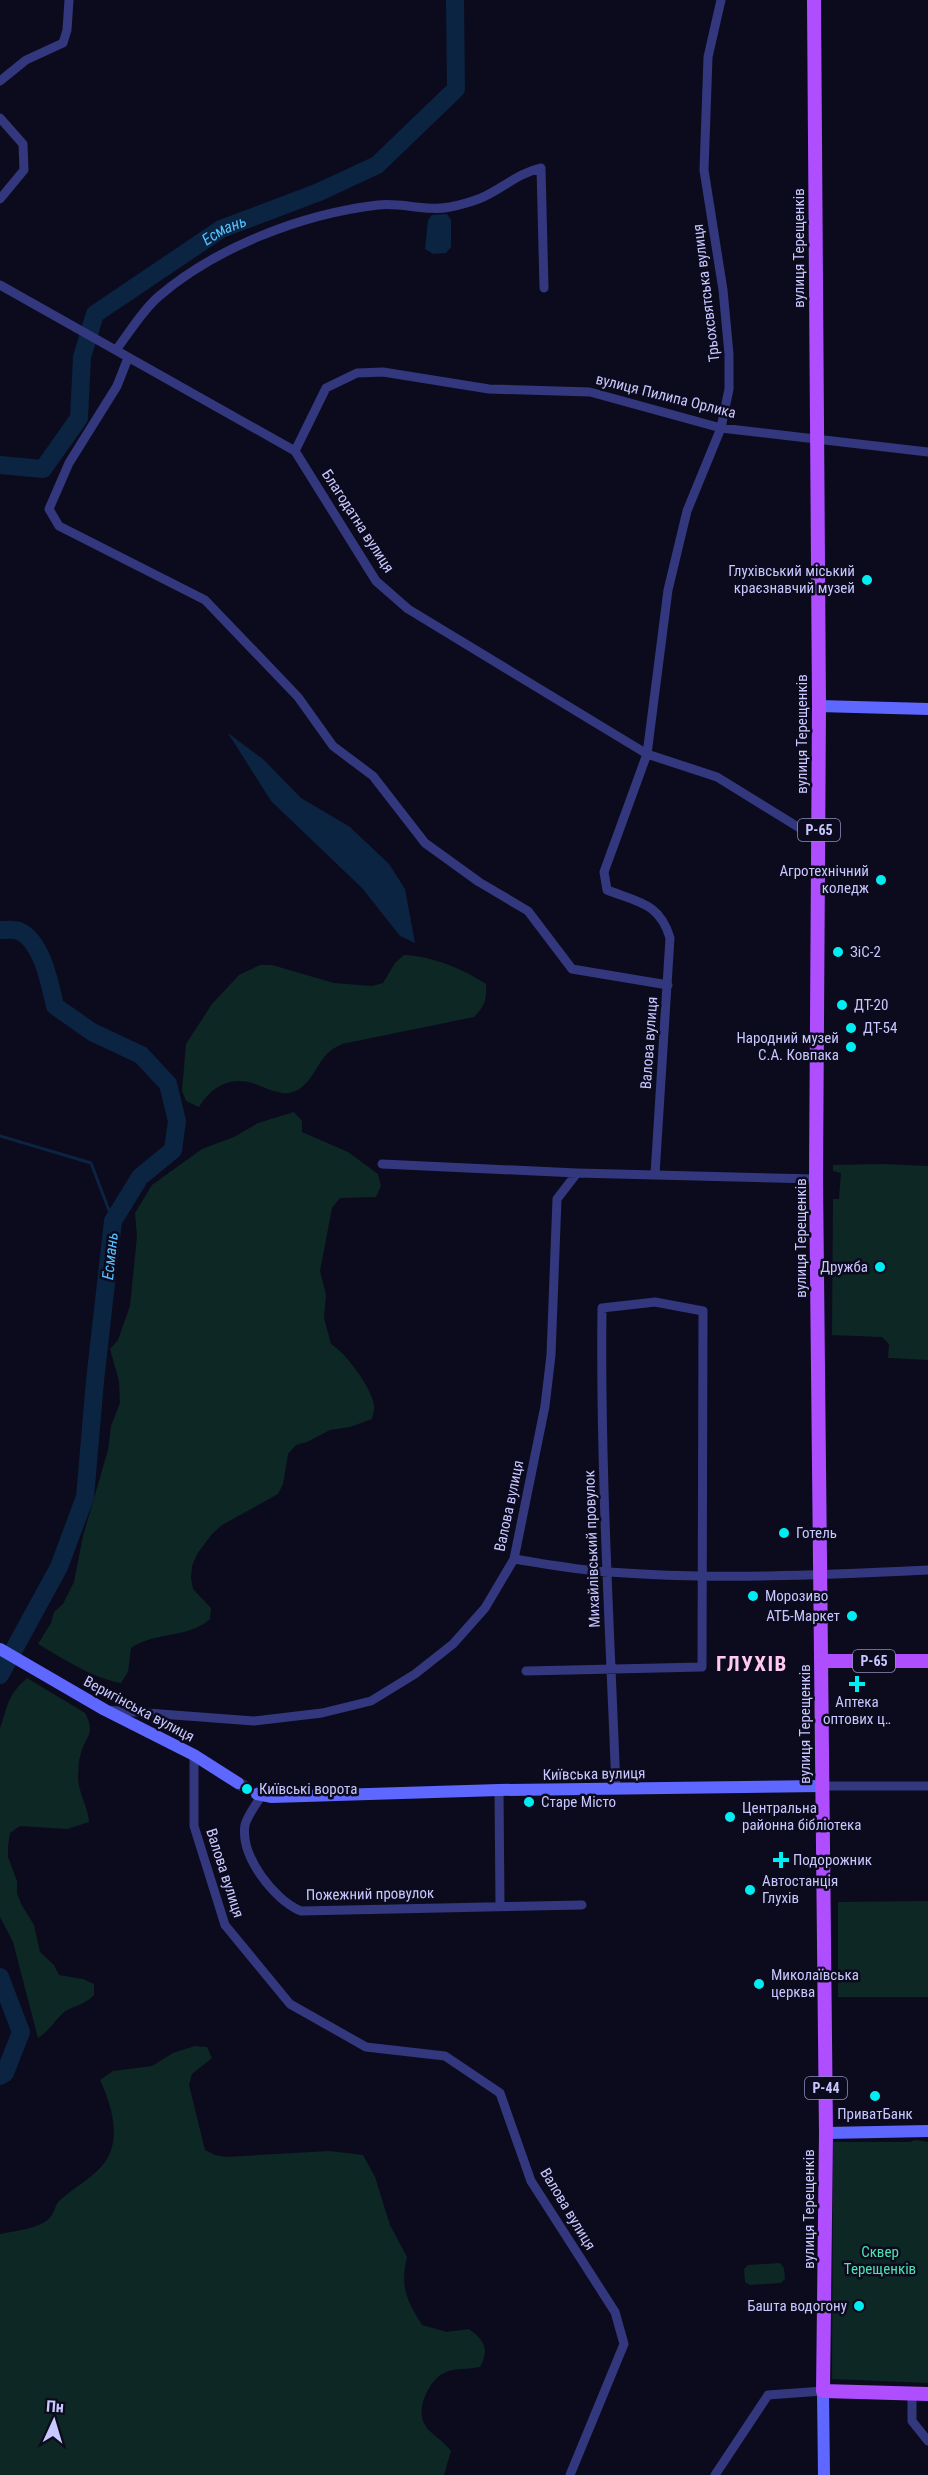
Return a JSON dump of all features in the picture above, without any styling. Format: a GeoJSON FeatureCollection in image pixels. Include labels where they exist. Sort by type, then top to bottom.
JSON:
{"type":"FeatureCollection","features":[{"type":"Feature","properties":{"kind":"main road","name":"вулиця Терещенків"},"geometry":{"type":"LineString","coordinates":[[814,0],[819,706],[816,1179],[826,2133],[823,2391]]}},
{"type":"Feature","properties":{"kind":"main road","name":"Р-65"},"geometry":{"type":"LineString","coordinates":[[821,1661],[928,1661]]}},
{"type":"Feature","properties":{"kind":"main road"},"geometry":{"type":"LineString","coordinates":[[823,2391],[928,2394]]}},
{"type":"Feature","properties":{"kind":"street"},"geometry":{"type":"LineString","coordinates":[[0,81],[26,60],[63,43],[67,30],[69,0]]}},
{"type":"Feature","properties":{"kind":"street","name":"Трьохсвятська вулиця"},"geometry":{"type":"LineString","coordinates":[[647,754],[668,590],[687,511],[721,428],[729,389],[729,354],[723,290],[704,170],[708,57],[721,0]]}},
{"type":"Feature","properties":{"kind":"street"},"geometry":{"type":"LineString","coordinates":[[0,118],[23,144],[24,170],[0,199]]}},
{"type":"Feature","properties":{"kind":"street"},"geometry":{"type":"LineString","coordinates":[[116,350],[157,298],[209,260],[324,213],[381,205],[418,209],[449,207],[482,198],[527,171],[541,168],[544,288]]}},
{"type":"Feature","properties":{"kind":"street","name":"Благодатна вулиця"},"geometry":{"type":"LineString","coordinates":[[0,285],[295,452],[376,581],[408,609],[647,754],[717,777],[819,840]]}},
{"type":"Feature","properties":{"kind":"street"},"geometry":{"type":"LineString","coordinates":[[128,358],[117,386],[69,463],[49,509],[59,526],[205,600],[298,697],[333,746],[373,776],[425,843],[479,882],[528,911],[572,969],[668,985],[670,938],[665,921],[651,907],[607,890],[604,872],[647,754]]}},
{"type":"Feature","properties":{"kind":"street","name":"вулиця Пилипа Орлика"},"geometry":{"type":"LineString","coordinates":[[295,452],[326,388],[357,373],[383,372],[489,389],[590,392],[721,428],[928,452]]}},
{"type":"Feature","properties":{"kind":"street"},"geometry":{"type":"LineString","coordinates":[[819,706],[928,709]]}},
{"type":"Feature","properties":{"kind":"street","name":"Валова вулиця"},"geometry":{"type":"LineString","coordinates":[[655,1174],[668,985]]}},
{"type":"Feature","properties":{"kind":"street"},"geometry":{"type":"LineString","coordinates":[[382,1164],[577,1173],[816,1179]]}},
{"type":"Feature","properties":{"kind":"street","name":"Валова вулиця"},"geometry":{"type":"LineString","coordinates":[[105,1710],[254,1721],[322,1713],[371,1701],[415,1674],[453,1644],[485,1608],[514,1559],[550,1365],[557,1199],[577,1173]]}},
{"type":"Feature","properties":{"kind":"street","name":"Михайлівський провулок"},"geometry":{"type":"LineString","coordinates":[[616,1789],[602,1401],[602,1308],[656,1302],[703,1311],[704,1575]]}},
{"type":"Feature","properties":{"kind":"street"},"geometry":{"type":"LineString","coordinates":[[514,1559],[608,1572],[704,1575],[820,1575],[928,1570]]}},
{"type":"Feature","properties":{"kind":"street"},"geometry":{"type":"LineString","coordinates":[[526,1671],[612,1671],[702,1667],[704,1575]]}},
{"type":"Feature","properties":{"kind":"street","name":"Веригінська вулиця"},"geometry":{"type":"LineString","coordinates":[[0,1649],[105,1710],[194,1755],[238,1783]]}},
{"type":"Feature","properties":{"kind":"street","name":"Валова вулиця"},"geometry":{"type":"LineString","coordinates":[[194,1755],[194,1826],[225,1925],[290,2004],[366,2047],[445,2056],[500,2093],[531,2181],[615,2312],[624,2344],[570,2475]]}},
{"type":"Feature","properties":{"kind":"street","name":"Київська вулиця"},"geometry":{"type":"LineString","coordinates":[[259,1795],[928,1786]]}},
{"type":"Feature","properties":{"kind":"street"},"geometry":{"type":"LineString","coordinates":[[498,1790],[500,1906]]}},
{"type":"Feature","properties":{"kind":"street","name":"Пожежний провулок"},"geometry":{"type":"LineString","coordinates":[[259,1795],[245,1823],[244,1839],[251,1863],[288,1906],[301,1911],[582,1905]]}},
{"type":"Feature","properties":{"kind":"street"},"geometry":{"type":"LineString","coordinates":[[826,2133],[928,2130]]}},
{"type":"Feature","properties":{"kind":"street"},"geometry":{"type":"LineString","coordinates":[[715,2475],[768,2395],[823,2391]]}},
{"type":"Feature","properties":{"kind":"street","name":"вулиця Терещенків"},"geometry":{"type":"LineString","coordinates":[[823,2391],[824,2475]]}},
{"type":"Feature","properties":{"kind":"street"},"geometry":{"type":"LineString","coordinates":[[912,2394],[912,2421],[928,2441]]}},
{"type":"Feature","properties":{"kind":"green space"},"geometry":{"type":"Polygon","coordinates":[[[404,955],[447,964],[486,984],[486,998],[481,1009],[474,1017],[342,1044],[325,1056],[308,1081],[296,1091],[277,1092],[240,1081],[217,1088],[204,1099],[199,1107],[186,1101],[182,1091],[186,1044],[212,1004],[239,975],[260,965],[272,965],[334,983],[372,986],[383,983],[395,963],[404,955]]]}},
{"type":"Feature","properties":{"kind":"green space"},"geometry":{"type":"Polygon","coordinates":[[[294,1112],[302,1121],[302,1132],[348,1152],[378,1174],[381,1186],[376,1197],[340,1198],[332,1208],[320,1271],[326,1295],[324,1318],[331,1344],[350,1363],[368,1389],[374,1407],[372,1419],[350,1427],[330,1430],[296,1445],[288,1454],[283,1484],[278,1494],[222,1525],[197,1554],[192,1566],[193,1589],[211,1608],[210,1619],[191,1630],[151,1639],[131,1648],[128,1672],[121,1683],[110,1681],[78,1667],[38,1644],[51,1623],[54,1612],[63,1604],[74,1582],[83,1536],[108,1450],[111,1426],[120,1403],[119,1381],[110,1349],[118,1340],[130,1306],[137,1236],[135,1213],[152,1185],[202,1149],[234,1137],[258,1123],[294,1112]]]}},
{"type":"Feature","properties":{"kind":"green space","name":"Дружба"},"geometry":{"type":"Polygon","coordinates":[[[833,1165],[928,1166],[928,1360],[888,1358],[889,1344],[882,1337],[832,1335],[833,1199],[839,1199],[841,1173],[833,1171],[833,1165]]]}},
{"type":"Feature","properties":{"kind":"green space"},"geometry":{"type":"Polygon","coordinates":[[[27,1678],[85,1713],[90,1727],[79,1759],[78,1776],[89,1822],[67,1829],[20,1826],[10,1833],[8,1857],[17,1881],[17,1893],[34,1925],[40,1952],[54,1965],[59,1975],[83,1979],[94,1984],[94,1995],[65,2011],[38,2038],[13,1942],[0,1917],[0,1728],[12,1696],[27,1678]]]}},
{"type":"Feature","properties":{"kind":"green space"},"geometry":{"type":"Polygon","coordinates":[[[928,1901],[928,1997],[838,1997],[838,1902],[928,1901]]]}},
{"type":"Feature","properties":{"kind":"green space"},"geometry":{"type":"Polygon","coordinates":[[[195,2046],[207,2047],[212,2058],[192,2074],[189,2085],[205,2150],[226,2157],[329,2151],[363,2155],[375,2177],[390,2225],[407,2257],[404,2285],[412,2308],[422,2325],[447,2332],[469,2329],[482,2341],[485,2355],[480,2367],[444,2373],[433,2382],[425,2396],[422,2419],[430,2431],[451,2451],[444,2475],[0,2475],[0,2234],[28,2229],[48,2220],[59,2202],[96,2172],[107,2158],[112,2148],[114,2125],[100,2080],[113,2071],[152,2066],[173,2053],[195,2046]]]}},
{"type":"Feature","properties":{"kind":"green space","name":"Сквер Терещенків"},"geometry":{"type":"Polygon","coordinates":[[[915,2140],[928,2142],[928,2383],[832,2379],[833,2142],[910,2142],[915,2140]]]}},
{"type":"Feature","properties":{"kind":"green space"},"geometry":{"type":"Polygon","coordinates":[[[780,2263],[784,2268],[785,2279],[781,2283],[750,2285],[745,2282],[744,2269],[748,2265],[780,2263]]]}},
{"type":"Feature","properties":{"kind":"water"},"geometry":{"type":"Polygon","coordinates":[[[447,214],[451,220],[451,247],[446,253],[433,254],[425,249],[428,220],[432,215],[447,214]]]}},
{"type":"Feature","properties":{"kind":"water"},"geometry":{"type":"Polygon","coordinates":[[[228,733],[264,760],[301,798],[350,827],[389,864],[405,889],[415,943],[400,936],[362,888],[271,801],[228,733]]]}},
{"type":"Feature","properties":{"kind":"waterway","name":"Есмань"},"geometry":{"type":"LineString","coordinates":[[0,465],[43,469],[79,418],[82,357],[95,314],[221,229],[319,192],[377,165],[456,89],[455,0]]}},
{"type":"Feature","properties":{"kind":"waterway","name":"Есмань"},"geometry":{"type":"LineString","coordinates":[[0,930],[19,931],[34,944],[44,964],[55,1006],[92,1032],[141,1055],[168,1084],[177,1121],[173,1150],[140,1177],[113,1221],[85,1497],[59,1567],[0,1675]]}},
{"type":"Feature","properties":{"kind":"waterway"},"geometry":{"type":"LineString","coordinates":[[0,1136],[91,1163],[113,1221]]}},
{"type":"Feature","properties":{"kind":"waterway","name":"Есмань"},"geometry":{"type":"LineString","coordinates":[[0,1977],[21,2032],[5,2073],[0,2076]]}},
{"type":"Feature","properties":{"kind":"tunnel"},"geometry":{"type":"LineString","coordinates":[[238,1783],[257,1794]]}},
{"type":"Feature","properties":{"kind":"place","name":"Глухівський міський краєзнавчий музей"},"geometry":{"type":"Point","coordinates":[867,580]}},
{"type":"Feature","properties":{"kind":"place","name":"Агротехнічний коледж"},"geometry":{"type":"Point","coordinates":[881,880]}},
{"type":"Feature","properties":{"kind":"place","name":"ЗіС-2"},"geometry":{"type":"Point","coordinates":[838,952]}},
{"type":"Feature","properties":{"kind":"place","name":"ДТ-20"},"geometry":{"type":"Point","coordinates":[842,1005]}},
{"type":"Feature","properties":{"kind":"place","name":"ДТ-54"},"geometry":{"type":"Point","coordinates":[851,1028]}},
{"type":"Feature","properties":{"kind":"place","name":"Народний музей С.А. Ковпака"},"geometry":{"type":"Point","coordinates":[851,1047]}},
{"type":"Feature","properties":{"kind":"place","name":"Дружба"},"geometry":{"type":"Point","coordinates":[880,1267]}},
{"type":"Feature","properties":{"kind":"place","name":"Готель"},"geometry":{"type":"Point","coordinates":[784,1533]}},
{"type":"Feature","properties":{"kind":"place","name":"Морозиво"},"geometry":{"type":"Point","coordinates":[753,1596]}},
{"type":"Feature","properties":{"kind":"place","name":"АТБ-Маркет"},"geometry":{"type":"Point","coordinates":[852,1616]}},
{"type":"Feature","properties":{"kind":"place","name":"Аптека оптових ц‥"},"geometry":{"type":"Point","coordinates":[857,1684]}},
{"type":"Feature","properties":{"kind":"place","name":"Київські ворота"},"geometry":{"type":"Point","coordinates":[247,1789]}},
{"type":"Feature","properties":{"kind":"place","name":"Старе Місто"},"geometry":{"type":"Point","coordinates":[529,1802]}},
{"type":"Feature","properties":{"kind":"place","name":"Центральна районна бібліотека"},"geometry":{"type":"Point","coordinates":[730,1817]}},
{"type":"Feature","properties":{"kind":"place","name":"Подорожник"},"geometry":{"type":"Point","coordinates":[781,1860]}},
{"type":"Feature","properties":{"kind":"place","name":"Автостанція Глухів"},"geometry":{"type":"Point","coordinates":[750,1890]}},
{"type":"Feature","properties":{"kind":"place","name":"Миколаївська церква"},"geometry":{"type":"Point","coordinates":[759,1984]}},
{"type":"Feature","properties":{"kind":"place","name":"ПриватБанк"},"geometry":{"type":"Point","coordinates":[875,2096]}},
{"type":"Feature","properties":{"kind":"place","name":"Башта водогону"},"geometry":{"type":"Point","coordinates":[859,2306]}},
{"type":"Feature","properties":{"kind":"district","name":"ГЛУХІВ"},"geometry":{"type":"Point","coordinates":[752,1664]}}]}
